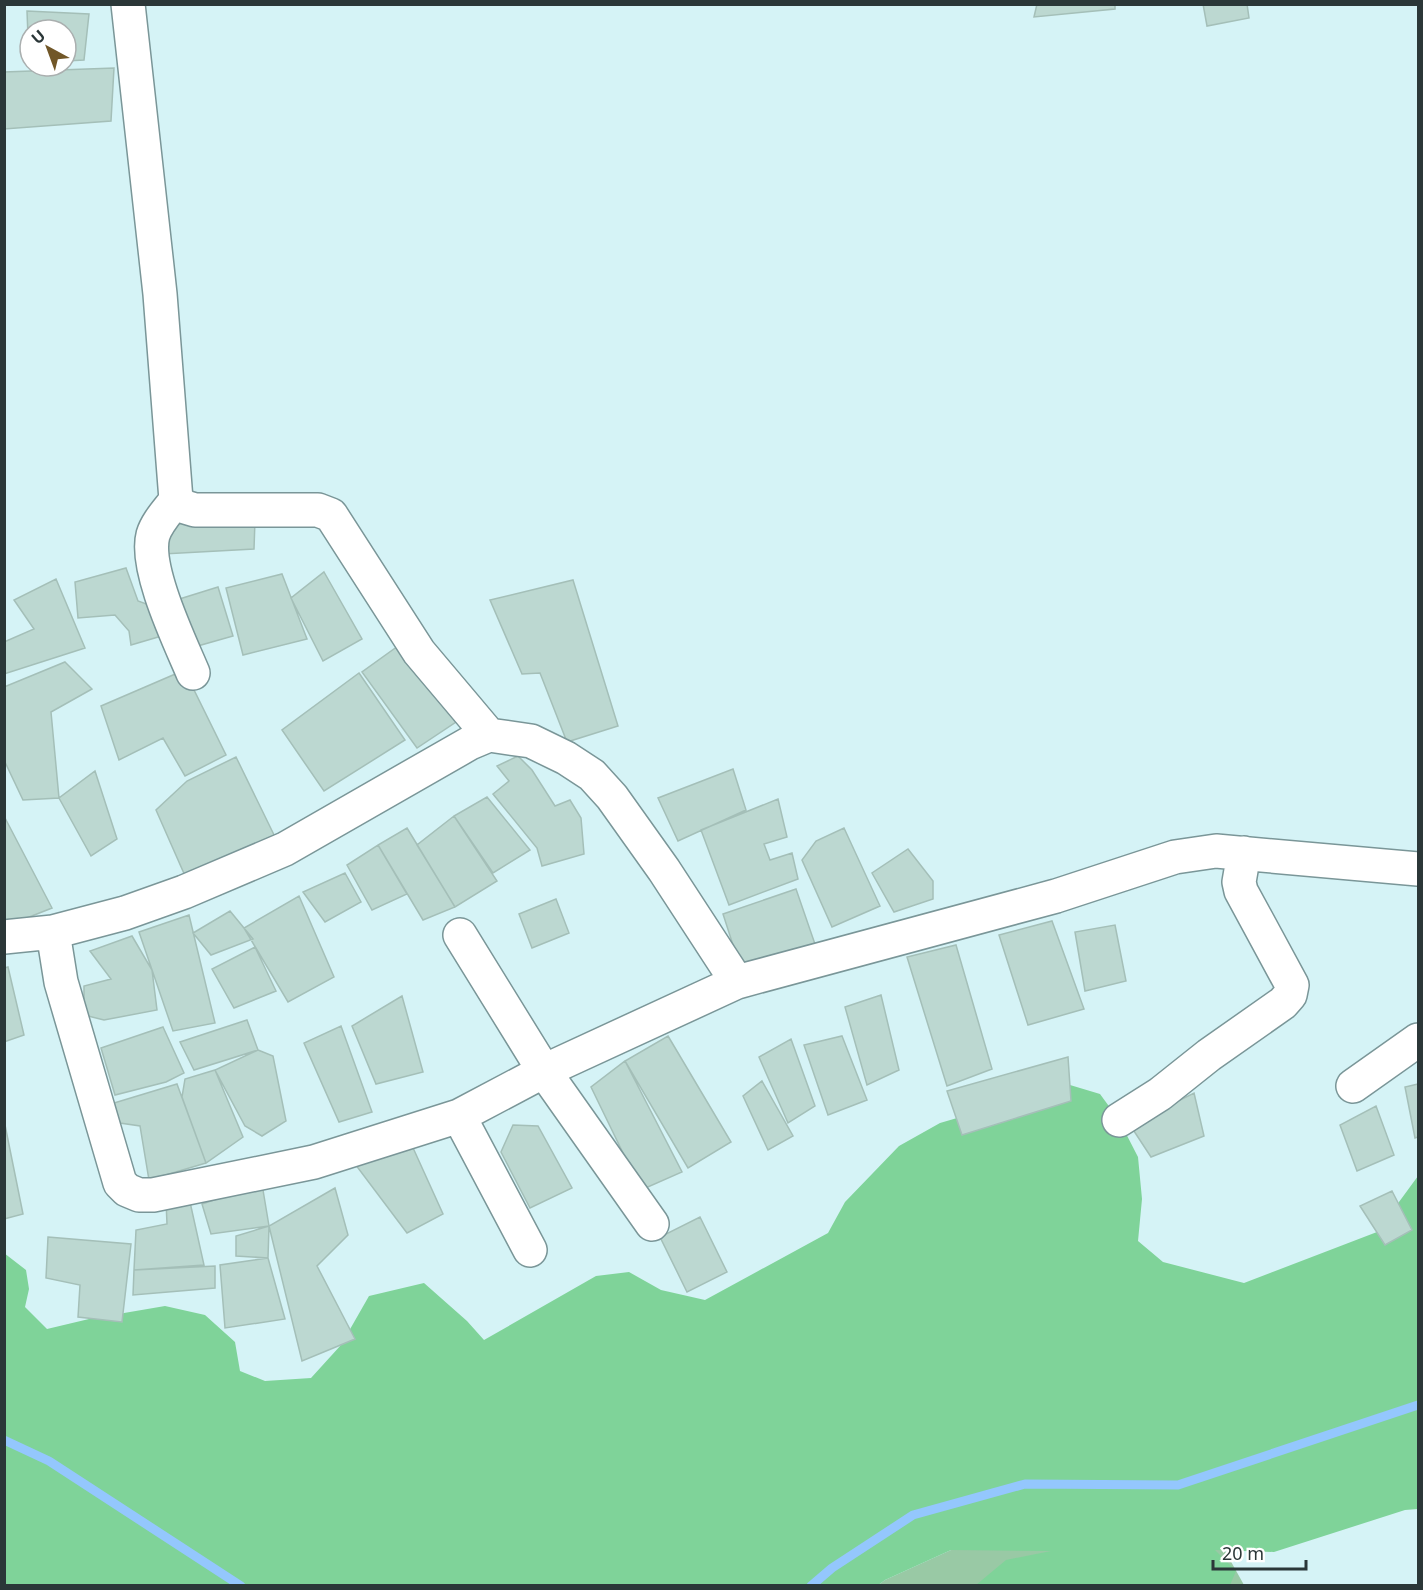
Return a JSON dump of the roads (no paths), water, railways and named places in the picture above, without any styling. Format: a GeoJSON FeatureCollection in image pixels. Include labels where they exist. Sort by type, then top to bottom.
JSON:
{"type":"FeatureCollection","features":[{"type":"Feature","properties":{"kind":"street"},"geometry":{"type":"LineString","coordinates":[[128,4],[160,294],[176,500],[157,526],[151,547],[161,597],[193,673]]}},
{"type":"Feature","properties":{"kind":"street"},"geometry":{"type":"LineString","coordinates":[[176,500],[185,507],[195,510],[318,510],[331,515],[419,652],[489,735]]}},
{"type":"Feature","properties":{"kind":"street"},"geometry":{"type":"LineString","coordinates":[[4,937],[53,932],[125,913],[285,849],[470,743],[489,735],[531,741],[566,758],[592,776],[612,797],[664,870],[737,982]]}},
{"type":"Feature","properties":{"kind":"street"},"geometry":{"type":"LineString","coordinates":[[53,932],[61,982],[120,1184],[139,1196],[314,1162],[459,1116],[544,1071],[737,982],[1056,896],[1175,857],[1216,851],[1419,870]]}},
{"type":"Feature","properties":{"kind":"street"},"geometry":{"type":"LineString","coordinates":[[1119,1120],[1160,1094],[1209,1055],[1283,1003],[1290,995],[1292,986],[1241,891],[1239,882],[1244,853]]}},
{"type":"Feature","properties":{"kind":"street"},"geometry":{"type":"LineString","coordinates":[[460,935],[544,1071],[652,1224]]}},
{"type":"Feature","properties":{"kind":"street"},"geometry":{"type":"LineString","coordinates":[[1353,1086],[1419,1040]]}},
{"type":"Feature","properties":{"kind":"street"},"geometry":{"type":"LineString","coordinates":[[459,1116],[530,1250]]}},
{"type":"Feature","properties":{"kind":"waterway"},"geometry":{"type":"LineString","coordinates":[[811,1586],[832,1568],[913,1515],[1025,1484],[1178,1485],[1418,1405]]}},
{"type":"Feature","properties":{"kind":"waterway"},"geometry":{"type":"LineString","coordinates":[[4,1440],[49,1461],[241,1586]]}}]}
